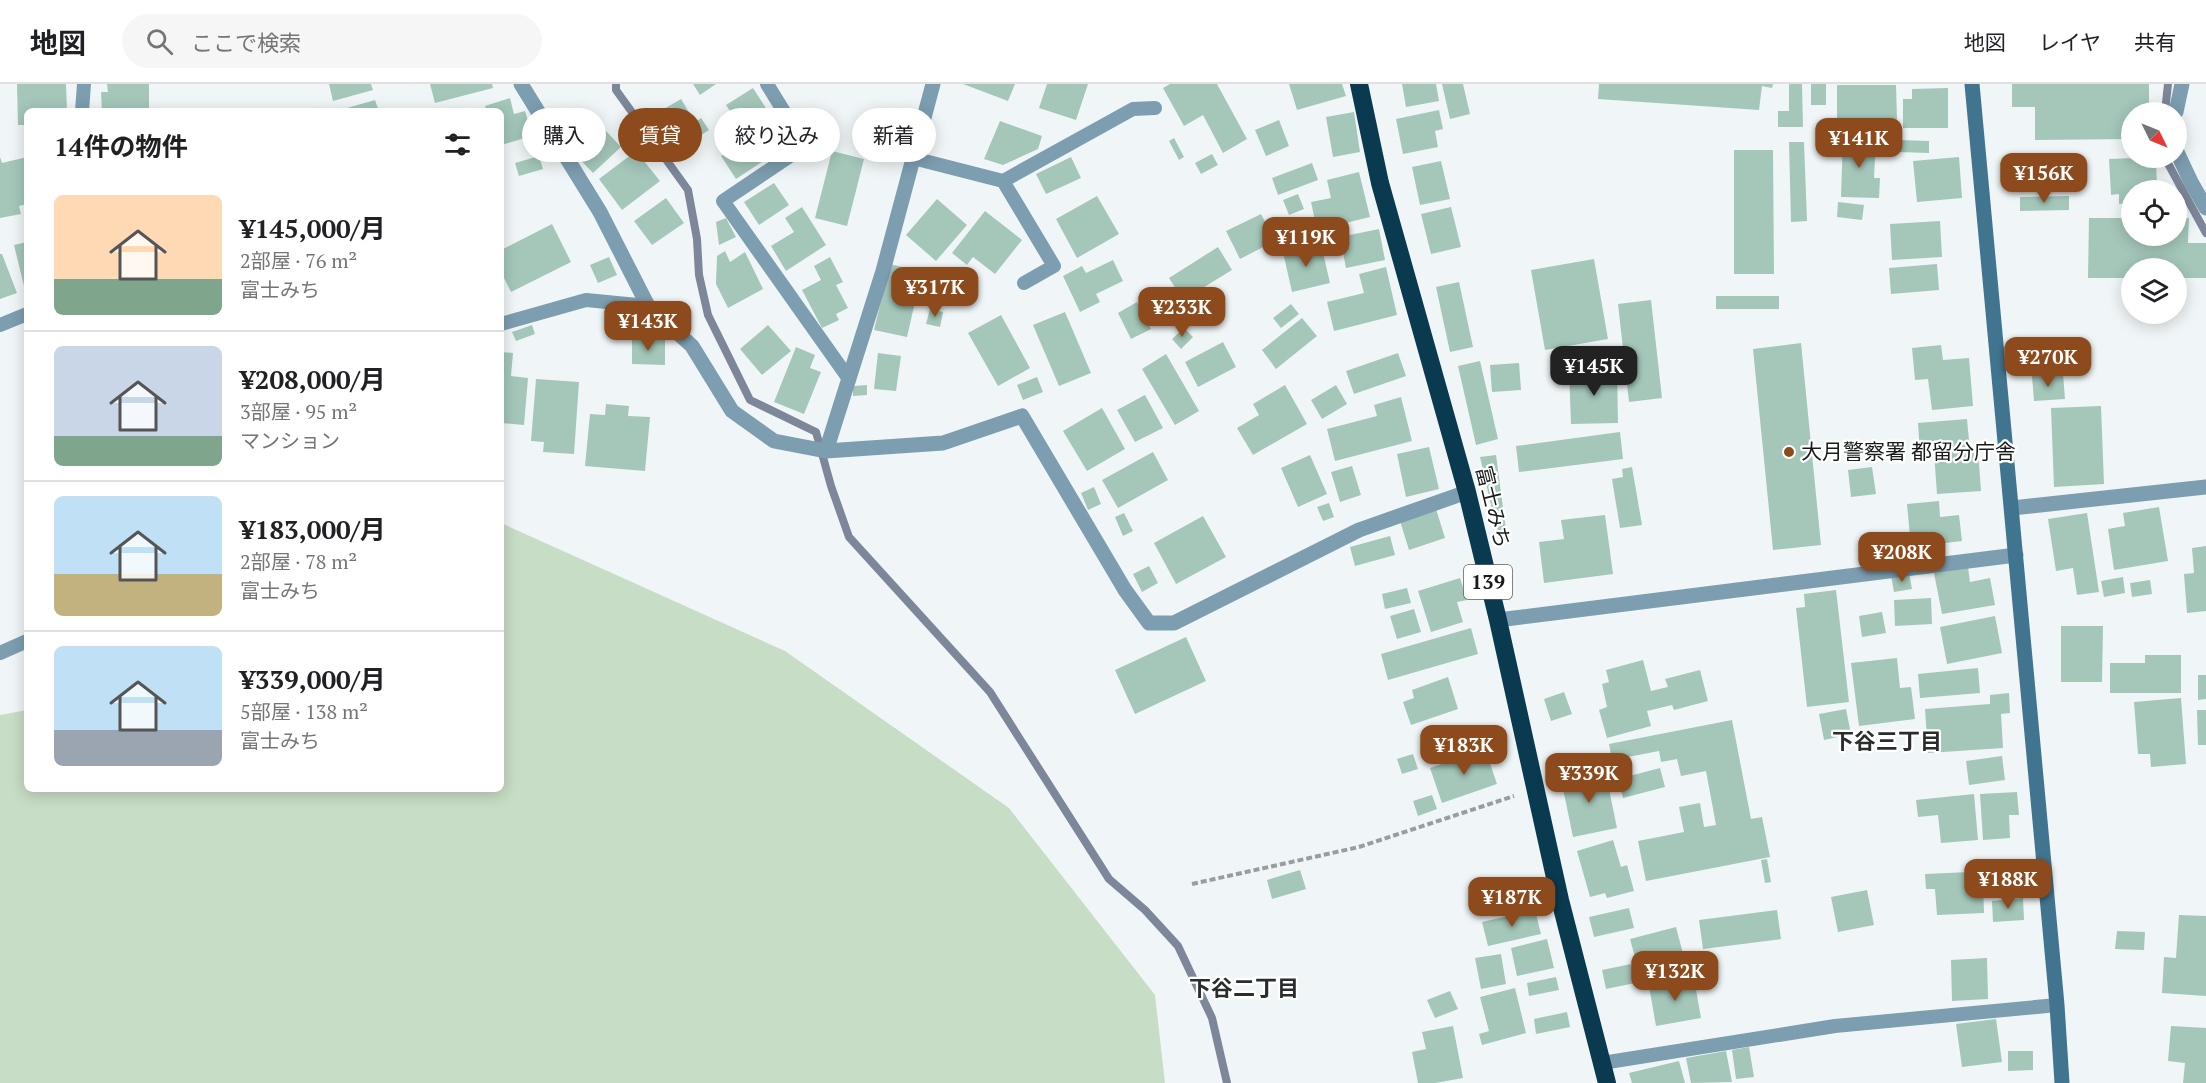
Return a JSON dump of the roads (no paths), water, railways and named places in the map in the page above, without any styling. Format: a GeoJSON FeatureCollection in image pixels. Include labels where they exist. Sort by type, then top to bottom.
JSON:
{"type":"FeatureCollection","features":[{"type":"Feature","properties":{"kind":"highway","name":"富士みち"},"geometry":{"type":"LineString","coordinates":[[1359,84],[1380,183],[1467,492],[1560,900],[1607,1083]]}},
{"type":"Feature","properties":{"kind":"street"},"geometry":{"type":"LineString","coordinates":[[521,84],[600,212],[648,306],[692,346],[732,411],[774,441],[826,451],[943,443],[1022,416],[1125,590],[1149,623],[1174,623],[1359,530],[1467,492]]}},
{"type":"Feature","properties":{"kind":"street"},"geometry":{"type":"LineString","coordinates":[[927,108],[933,84]]}},
{"type":"Feature","properties":{"kind":"street"},"geometry":{"type":"LineString","coordinates":[[1972,84],[2057,1005],[2062,1083]]}},
{"type":"Feature","properties":{"kind":"street"},"geometry":{"type":"LineString","coordinates":[[2178,102],[2182,84]]}},
{"type":"Feature","properties":{"kind":"street"},"geometry":{"type":"LineString","coordinates":[[826,451],[883,271],[912,162]]}},
{"type":"Feature","properties":{"kind":"street"},"geometry":{"type":"LineString","coordinates":[[2184,168],[2206,208]]}},
{"type":"Feature","properties":{"kind":"street"},"geometry":{"type":"LineString","coordinates":[[2012,508],[2206,487]]}},
{"type":"Feature","properties":{"kind":"street"},"geometry":{"type":"LineString","coordinates":[[1498,620],[2016,555]]}},
{"type":"Feature","properties":{"kind":"lane"},"geometry":{"type":"LineString","coordinates":[[82,108],[84,84]]}},
{"type":"Feature","properties":{"kind":"lane"},"geometry":{"type":"LineString","coordinates":[[767,84],[805,146],[723,201],[849,379]]}},
{"type":"Feature","properties":{"kind":"lane"},"geometry":{"type":"LineString","coordinates":[[929,162],[1003,181],[1132,109],[1155,108]]}},
{"type":"Feature","properties":{"kind":"lane"},"geometry":{"type":"LineString","coordinates":[[1003,181],[1054,266],[1024,283]]}},
{"type":"Feature","properties":{"kind":"lane"},"geometry":{"type":"LineString","coordinates":[[504,323],[586,300],[648,306]]}},
{"type":"Feature","properties":{"kind":"lane"},"geometry":{"type":"LineString","coordinates":[[0,325],[24,315]]}},
{"type":"Feature","properties":{"kind":"lane"},"geometry":{"type":"LineString","coordinates":[[0,653],[24,642]]}},
{"type":"Feature","properties":{"kind":"lane"},"geometry":{"type":"LineString","coordinates":[[1602,1063],[1835,1026],[2057,1005]]}},
{"type":"Feature","properties":{"kind":"waterway"},"geometry":{"type":"LineString","coordinates":[[616,84],[616,90],[688,190],[697,239],[699,275],[708,315],[750,400],[816,432],[831,486],[849,537],[990,692],[1109,879],[1145,910],[1178,946],[1212,1018],[1227,1083]]}},
{"type":"Feature","properties":{"kind":"waterway"},"geometry":{"type":"LineString","coordinates":[[2166,102],[2168,84]]}},
{"type":"Feature","properties":{"kind":"waterway"},"geometry":{"type":"LineString","coordinates":[[2170,168],[2206,233]]}},
{"type":"Feature","properties":{"kind":"place","name":"大月警察署 都留分庁舎"},"geometry":{"type":"Point","coordinates":[1789,452]}},
{"type":"Feature","properties":{"kind":"district","name":"下谷三丁目"},"geometry":{"type":"Point","coordinates":[1887,741]}},
{"type":"Feature","properties":{"kind":"district","name":"下谷二丁目"},"geometry":{"type":"Point","coordinates":[1244,988]}}]}
